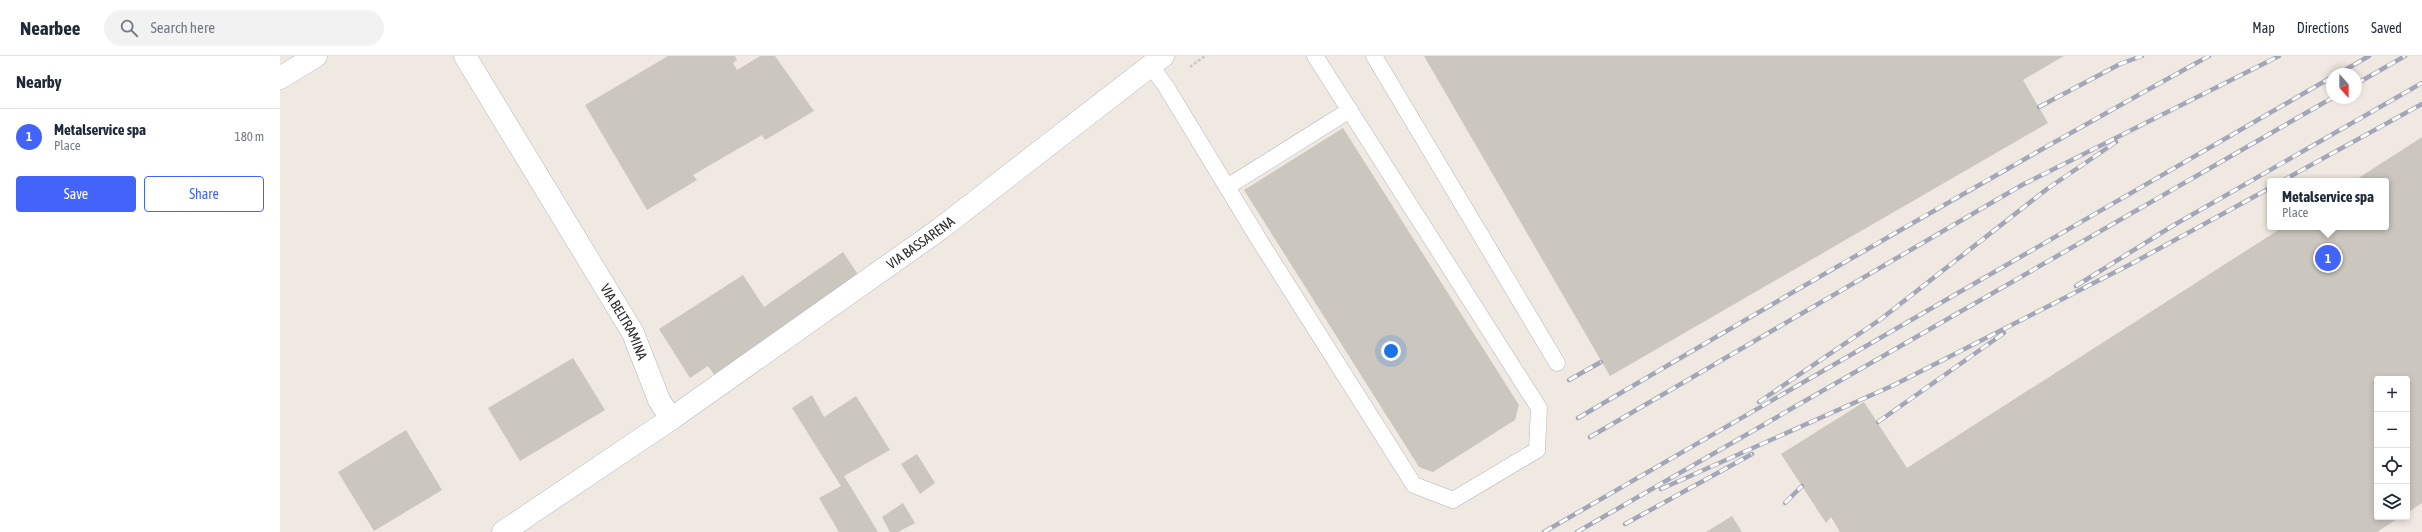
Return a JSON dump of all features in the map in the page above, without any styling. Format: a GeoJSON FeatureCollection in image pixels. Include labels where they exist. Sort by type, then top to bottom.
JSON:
{"type":"FeatureCollection","features":[{"type":"Feature","properties":{"kind":"street"},"geometry":{"type":"LineString","coordinates":[[280,78],[316,56]]}},
{"type":"Feature","properties":{"kind":"street","name":"VIA BELTRAMINA"},"geometry":{"type":"LineString","coordinates":[[465,56],[632,333],[659,400],[671,419]]}},
{"type":"Feature","properties":{"kind":"street","name":"VIA BASSARENA"},"geometry":{"type":"LineString","coordinates":[[671,419],[940,229],[1157,61]]}},
{"type":"Feature","properties":{"kind":"street"},"geometry":{"type":"LineString","coordinates":[[503,532],[671,419]]}},
{"type":"Feature","properties":{"kind":"lane"},"geometry":{"type":"LineString","coordinates":[[1157,61],[1165,85],[1227,187],[1414,485],[1453,500],[1537,450],[1539,408],[1315,56]]}},
{"type":"Feature","properties":{"kind":"lane"},"geometry":{"type":"LineString","coordinates":[[1374,56],[1557,363]]}},
{"type":"Feature","properties":{"kind":"lane"},"geometry":{"type":"LineString","coordinates":[[1227,187],[1350,110]]}},
{"type":"Feature","properties":{"kind":"building"},"geometry":{"type":"Polygon","coordinates":[[[668,56],[735,56],[737,60],[733,63],[737,70],[760,56],[775,56],[814,111],[765,140],[762,135],[693,175],[697,180],[647,210],[585,105],[668,56]]]}},
{"type":"Feature","properties":{"kind":"building"},"geometry":{"type":"Polygon","coordinates":[[[1424,56],[2064,56],[2023,80],[2048,123],[1610,376],[1424,56]]]}},
{"type":"Feature","properties":{"kind":"building"},"geometry":{"type":"Polygon","coordinates":[[[1343,128],[1519,405],[1515,420],[1433,472],[1419,467],[1244,190],[1343,128]]]}},
{"type":"Feature","properties":{"kind":"building"},"geometry":{"type":"Polygon","coordinates":[[[2422,137],[2422,503],[2410,511],[2410,376],[2374,376],[2374,520],[2395,520],[2377,532],[1840,532],[1831,517],[1826,523],[1781,454],[1864,402],[1907,468],[2278,230],[2389,230],[2389,178],[2359,178],[2422,137]]]}},
{"type":"Feature","properties":{"kind":"building"},"geometry":{"type":"Polygon","coordinates":[[[843,252],[861,279],[715,376],[708,366],[690,378],[659,329],[743,275],[764,307],[843,252]]]}},
{"type":"Feature","properties":{"kind":"building"},"geometry":{"type":"Polygon","coordinates":[[[573,358],[605,410],[520,461],[488,408],[573,358]]]}},
{"type":"Feature","properties":{"kind":"building"},"geometry":{"type":"Polygon","coordinates":[[[812,395],[824,417],[856,396],[890,450],[844,476],[878,532],[839,532],[819,498],[841,486],[792,408],[812,395]]]}},
{"type":"Feature","properties":{"kind":"building"},"geometry":{"type":"Polygon","coordinates":[[[406,430],[442,490],[374,531],[338,472],[406,430]]]}},
{"type":"Feature","properties":{"kind":"building"},"geometry":{"type":"Polygon","coordinates":[[[917,454],[935,483],[920,494],[901,464],[917,454]]]}},
{"type":"Feature","properties":{"kind":"building"},"geometry":{"type":"Polygon","coordinates":[[[903,503],[915,523],[898,532],[890,532],[882,517],[903,503]]]}},
{"type":"Feature","properties":{"kind":"building"},"geometry":{"type":"Polygon","coordinates":[[[1732,516],[1742,532],[1706,532],[1732,516]]]}},
{"type":"Feature","properties":{"kind":"railway"},"geometry":{"type":"LineString","coordinates":[[2039,107],[2120,64],[2142,56]]}},
{"type":"Feature","properties":{"kind":"railway"},"geometry":{"type":"LineString","coordinates":[[1578,418],[1892,235],[2209,56]]}},
{"type":"Feature","properties":{"kind":"railway"},"geometry":{"type":"LineString","coordinates":[[1590,437],[2022,185],[2279,56]]}},
{"type":"Feature","properties":{"kind":"railway"},"geometry":{"type":"LineString","coordinates":[[2348,68],[2369,56]]}},
{"type":"Feature","properties":{"kind":"railway"},"geometry":{"type":"LineString","coordinates":[[2362,81],[2405,56]]}},
{"type":"Feature","properties":{"kind":"railway"},"geometry":{"type":"LineString","coordinates":[[1544,532],[2326,80]]}},
{"type":"Feature","properties":{"kind":"railway"},"geometry":{"type":"LineString","coordinates":[[2076,286],[2174,225],[2422,83]]}},
{"type":"Feature","properties":{"kind":"railway"},"geometry":{"type":"LineString","coordinates":[[1577,532],[2326,101]]}},
{"type":"Feature","properties":{"kind":"railway"},"geometry":{"type":"LineString","coordinates":[[2287,178],[2422,104]]}},
{"type":"Feature","properties":{"kind":"railway"},"geometry":{"type":"LineString","coordinates":[[1759,402],[1881,319],[2047,189],[2116,142]]}},
{"type":"Feature","properties":{"kind":"railway"},"geometry":{"type":"LineString","coordinates":[[1661,489],[1894,385],[2131,264],[2267,190]]}},
{"type":"Feature","properties":{"kind":"railway"},"geometry":{"type":"LineString","coordinates":[[1878,422],[2004,333]]}},
{"type":"Feature","properties":{"kind":"railway"},"geometry":{"type":"LineString","coordinates":[[1569,380],[1601,362]]}},
{"type":"Feature","properties":{"kind":"railway"},"geometry":{"type":"LineString","coordinates":[[1625,524],[1752,454]]}},
{"type":"Feature","properties":{"kind":"railway"},"geometry":{"type":"LineString","coordinates":[[1785,503],[1802,486]]}},
{"type":"Feature","properties":{"kind":"place","name":"Metalservice spa"},"geometry":{"type":"Point","coordinates":[2328,258]}}]}
